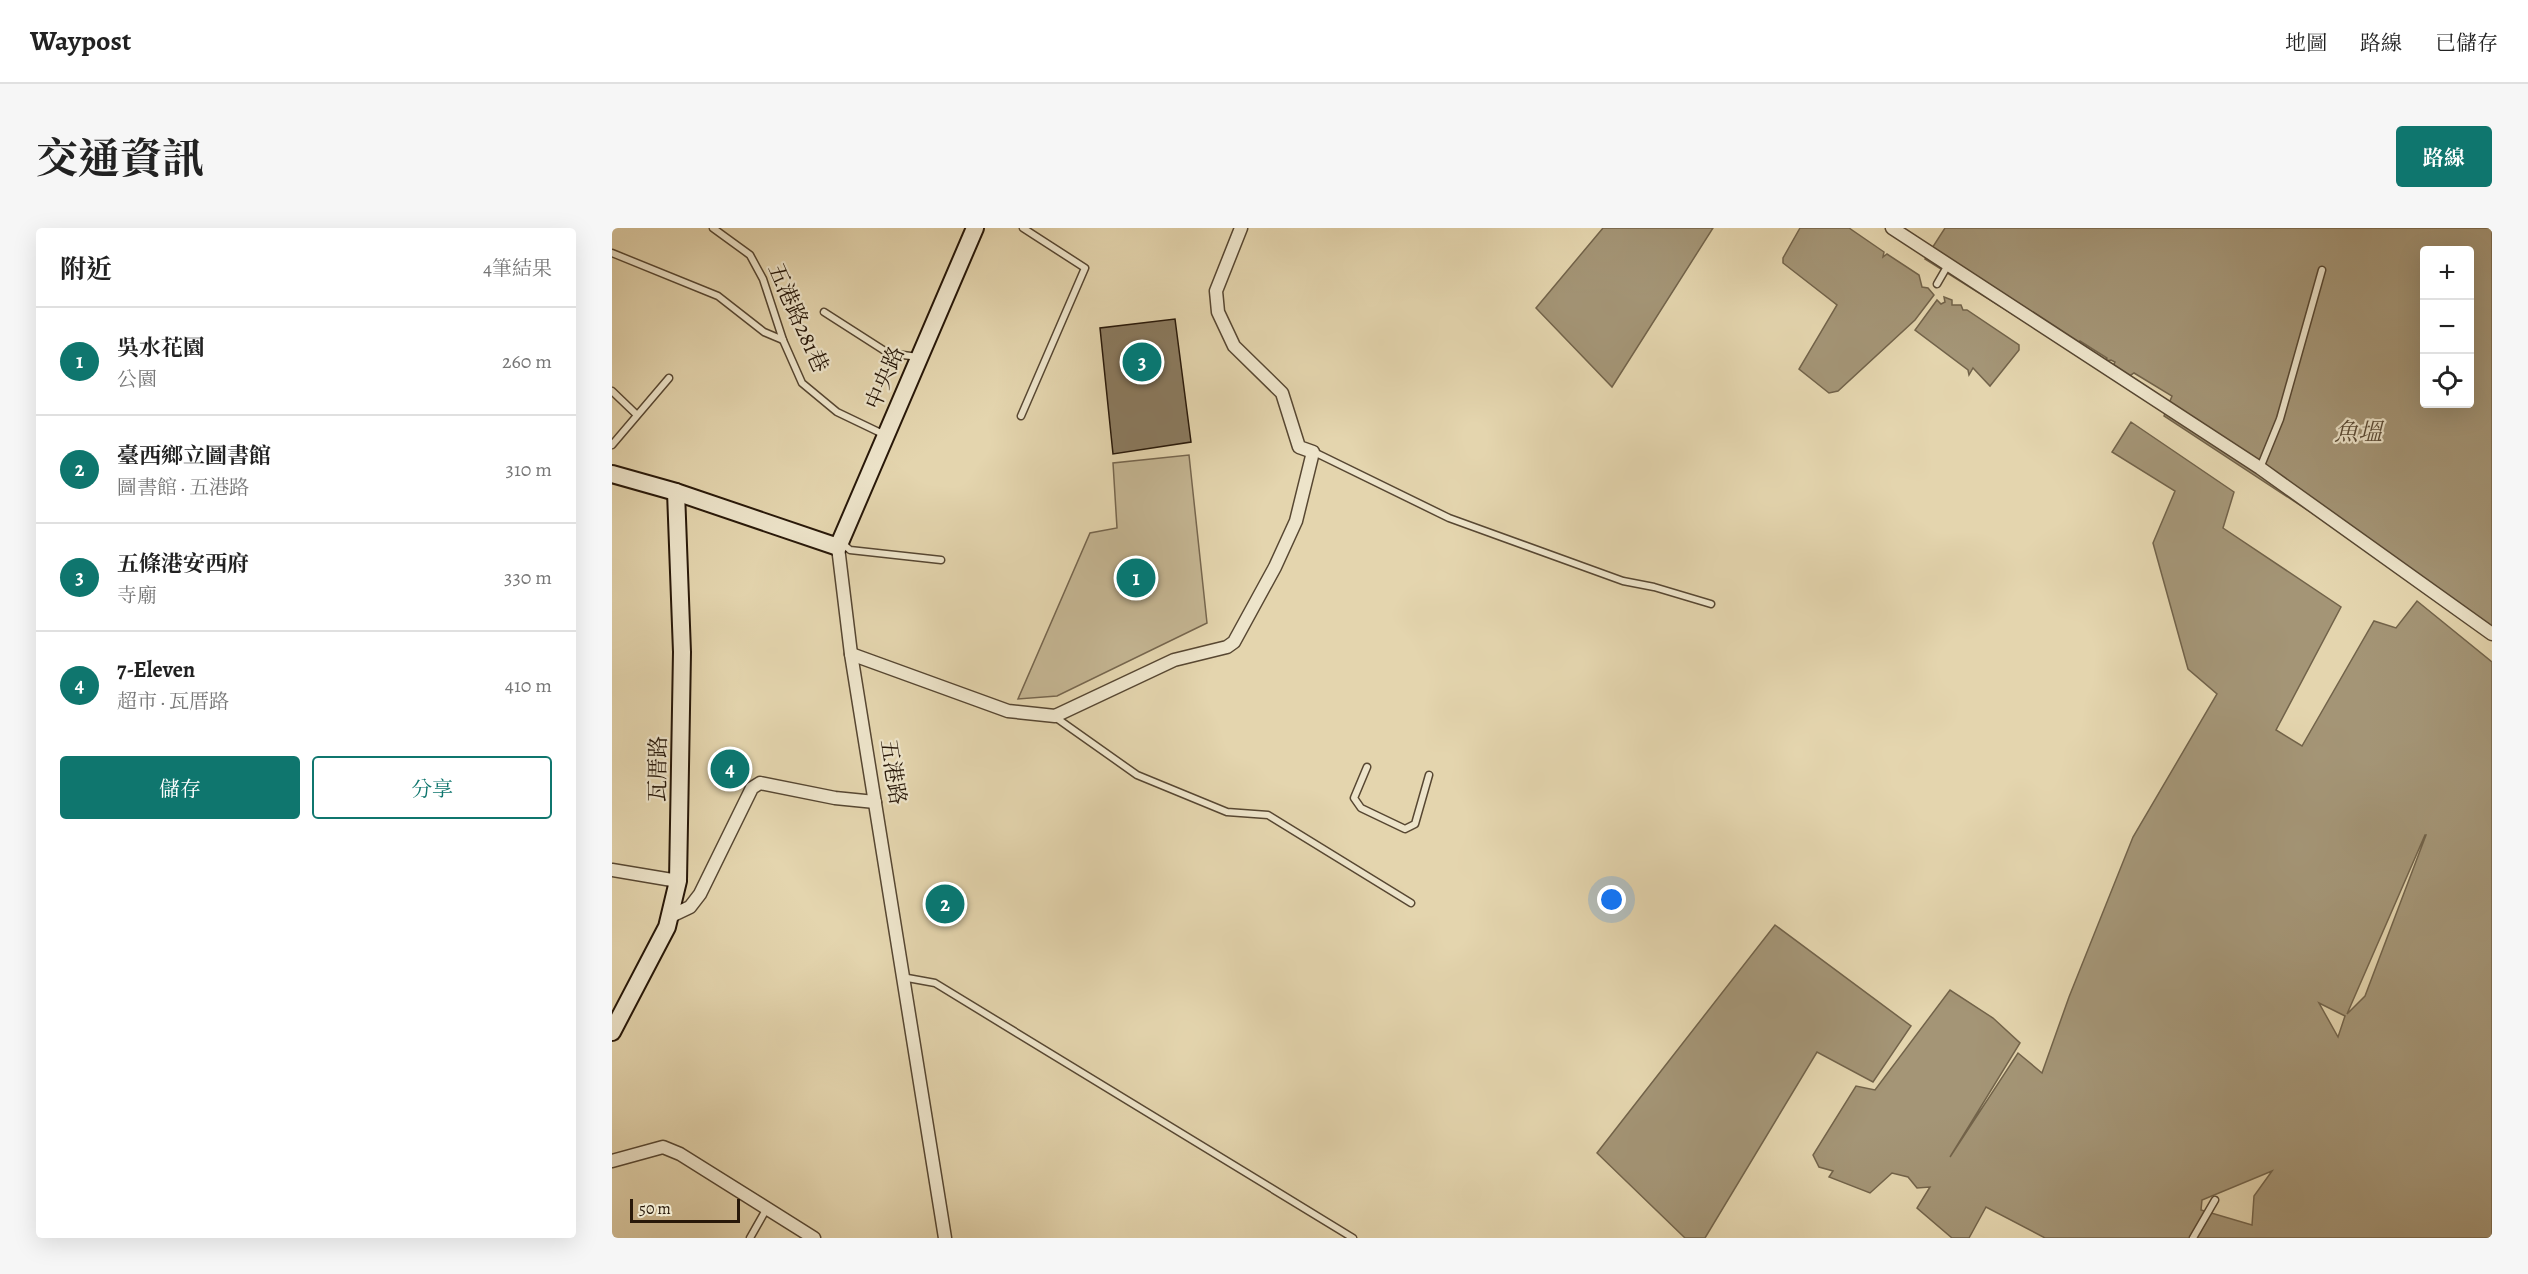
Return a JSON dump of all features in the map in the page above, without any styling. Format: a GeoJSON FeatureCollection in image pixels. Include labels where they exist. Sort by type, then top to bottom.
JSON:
{"type":"FeatureCollection","features":[{"type":"Feature","properties":{"kind":"street","name":"中央路"},"geometry":{"type":"LineString","coordinates":[[839,544],[975,228]]}},
{"type":"Feature","properties":{"kind":"street"},"geometry":{"type":"LineString","coordinates":[[851,654],[1008,711],[1055,716],[1174,660],[1227,647],[1234,642],[1275,567],[1296,521],[1313,452],[1299,447],[1282,393],[1234,346],[1218,312],[1216,291],[1241,228]]}},
{"type":"Feature","properties":{"kind":"street"},"geometry":{"type":"LineString","coordinates":[[1892,228],[2260,468],[2492,634]]}},
{"type":"Feature","properties":{"kind":"street"},"geometry":{"type":"LineString","coordinates":[[612,474],[839,544]]}},
{"type":"Feature","properties":{"kind":"street","name":"瓦厝路"},"geometry":{"type":"LineString","coordinates":[[612,1032],[667,927],[678,880],[682,652],[676,492]]}},
{"type":"Feature","properties":{"kind":"street","name":"五港路"},"geometry":{"type":"LineString","coordinates":[[839,544],[851,654],[945,1238]]}},
{"type":"Feature","properties":{"kind":"street"},"geometry":{"type":"LineString","coordinates":[[669,917],[690,907],[700,894],[752,788],[760,783],[835,798],[875,802]]}},
{"type":"Feature","properties":{"kind":"street"},"geometry":{"type":"LineString","coordinates":[[612,870],[678,880]]}},
{"type":"Feature","properties":{"kind":"street"},"geometry":{"type":"LineString","coordinates":[[612,1161],[663,1147],[680,1154],[813,1238]]}},
{"type":"Feature","properties":{"kind":"lane","name":"五港路281巷"},"geometry":{"type":"LineString","coordinates":[[713,228],[750,255],[763,279],[783,340],[802,383],[837,412],[885,435]]}},
{"type":"Feature","properties":{"kind":"lane"},"geometry":{"type":"LineString","coordinates":[[1021,416],[1085,268],[1023,228]]}},
{"type":"Feature","properties":{"kind":"lane"},"geometry":{"type":"LineString","coordinates":[[612,253],[718,296],[764,332],[783,340]]}},
{"type":"Feature","properties":{"kind":"lane"},"geometry":{"type":"LineString","coordinates":[[1937,284],[1948,266]]}},
{"type":"Feature","properties":{"kind":"lane"},"geometry":{"type":"LineString","coordinates":[[2260,468],[2280,418],[2322,270]]}},
{"type":"Feature","properties":{"kind":"lane"},"geometry":{"type":"LineString","coordinates":[[824,312],[888,353],[919,357]]}},
{"type":"Feature","properties":{"kind":"lane"},"geometry":{"type":"LineString","coordinates":[[612,445],[669,378]]}},
{"type":"Feature","properties":{"kind":"lane"},"geometry":{"type":"LineString","coordinates":[[612,391],[638,415]]}},
{"type":"Feature","properties":{"kind":"lane"},"geometry":{"type":"LineString","coordinates":[[1313,452],[1449,518],[1623,581],[1654,587],[1711,604]]}},
{"type":"Feature","properties":{"kind":"lane"},"geometry":{"type":"LineString","coordinates":[[839,544],[850,550],[941,560]]}},
{"type":"Feature","properties":{"kind":"lane"},"geometry":{"type":"LineString","coordinates":[[1055,716],[1137,775],[1227,812],[1268,815],[1411,903]]}},
{"type":"Feature","properties":{"kind":"lane"},"geometry":{"type":"LineString","coordinates":[[1366,767],[1354,798],[1361,808],[1405,829],[1415,824],[1429,775]]}},
{"type":"Feature","properties":{"kind":"lane"},"geometry":{"type":"LineString","coordinates":[[902,977],[935,983],[1353,1238]]}},
{"type":"Feature","properties":{"kind":"lane"},"geometry":{"type":"LineString","coordinates":[[2193,1238],[2215,1200]]}},
{"type":"Feature","properties":{"kind":"lane"},"geometry":{"type":"LineString","coordinates":[[750,1238],[767,1208]]}},
{"type":"Feature","properties":{"kind":"shaded area"},"geometry":{"type":"Polygon","coordinates":[[[1189,455],[1207,623],[1057,696],[1018,699],[1090,533],[1117,528],[1113,463],[1189,455]]]}},
{"type":"Feature","properties":{"kind":"water"},"geometry":{"type":"Polygon","coordinates":[[[1603,228],[1713,228],[1612,387],[1536,308],[1603,228]]]}},
{"type":"Feature","properties":{"kind":"water"},"geometry":{"type":"Polygon","coordinates":[[[1800,228],[1849,228],[1884,252],[1883,257],[1887,254],[1919,275],[1922,287],[1928,288],[1934,295],[1915,320],[1838,391],[1829,393],[1799,369],[1837,305],[1783,263],[1783,258],[1800,228]]]}},
{"type":"Feature","properties":{"kind":"water","name":"魚塭"},"geometry":{"type":"Polygon","coordinates":[[[1945,228],[2492,228],[2492,631],[2164,416],[2172,396],[2134,373],[2128,377],[2113,366],[2115,362],[2106,361],[2107,358],[2080,341],[2071,351],[1925,259],[1945,228]]]}},
{"type":"Feature","properties":{"kind":"water"},"geometry":{"type":"Polygon","coordinates":[[[1944,297],[1952,300],[1952,305],[1961,305],[1963,310],[1967,310],[2019,345],[2019,350],[1990,386],[1973,368],[1969,375],[1968,370],[1915,330],[1937,300],[1941,304],[1945,302],[1944,297]]]}},
{"type":"Feature","properties":{"kind":"water"},"geometry":{"type":"Polygon","coordinates":[[[2131,422],[2234,492],[2223,528],[2341,607],[2276,730],[2302,746],[2374,621],[2396,628],[2417,601],[2492,662],[2492,1238],[2045,1238],[1986,1207],[1969,1238],[1952,1238],[1917,1208],[1930,1187],[1917,1188],[1908,1177],[1892,1173],[1870,1193],[1829,1177],[1833,1171],[1819,1167],[1813,1155],[1856,1086],[1875,1090],[1950,990],[1993,1018],[2020,1043],[1950,1157],[2018,1053],[2042,1073],[2069,997],[2133,837],[2217,694],[2188,669],[2153,543],[2175,491],[2112,452],[2131,422]],[[2425,835],[2347,1014],[2365,996],[2425,835]],[[2319,1003],[2338,1037],[2345,1016],[2319,1003]],[[2272,1171],[2202,1200],[2201,1210],[2252,1225],[2254,1196],[2272,1171]]]}},
{"type":"Feature","properties":{"kind":"water"},"geometry":{"type":"Polygon","coordinates":[[[1775,925],[1911,1026],[1873,1082],[1817,1052],[1705,1238],[1685,1238],[1597,1153],[1775,925]]]}},
{"type":"Feature","properties":{"kind":"building"},"geometry":{"type":"Polygon","coordinates":[[[1175,319],[1191,442],[1113,454],[1100,328],[1175,319]]]}},
{"type":"Feature","properties":{"kind":"place","name":"五條港安西府"},"geometry":{"type":"Point","coordinates":[1142,362]}},
{"type":"Feature","properties":{"kind":"place","name":"吳水花園"},"geometry":{"type":"Point","coordinates":[1136,578]}},
{"type":"Feature","properties":{"kind":"place","name":"7-Eleven"},"geometry":{"type":"Point","coordinates":[730,769]}},
{"type":"Feature","properties":{"kind":"place","name":"臺西鄉立圖書館"},"geometry":{"type":"Point","coordinates":[945,904]}}]}
